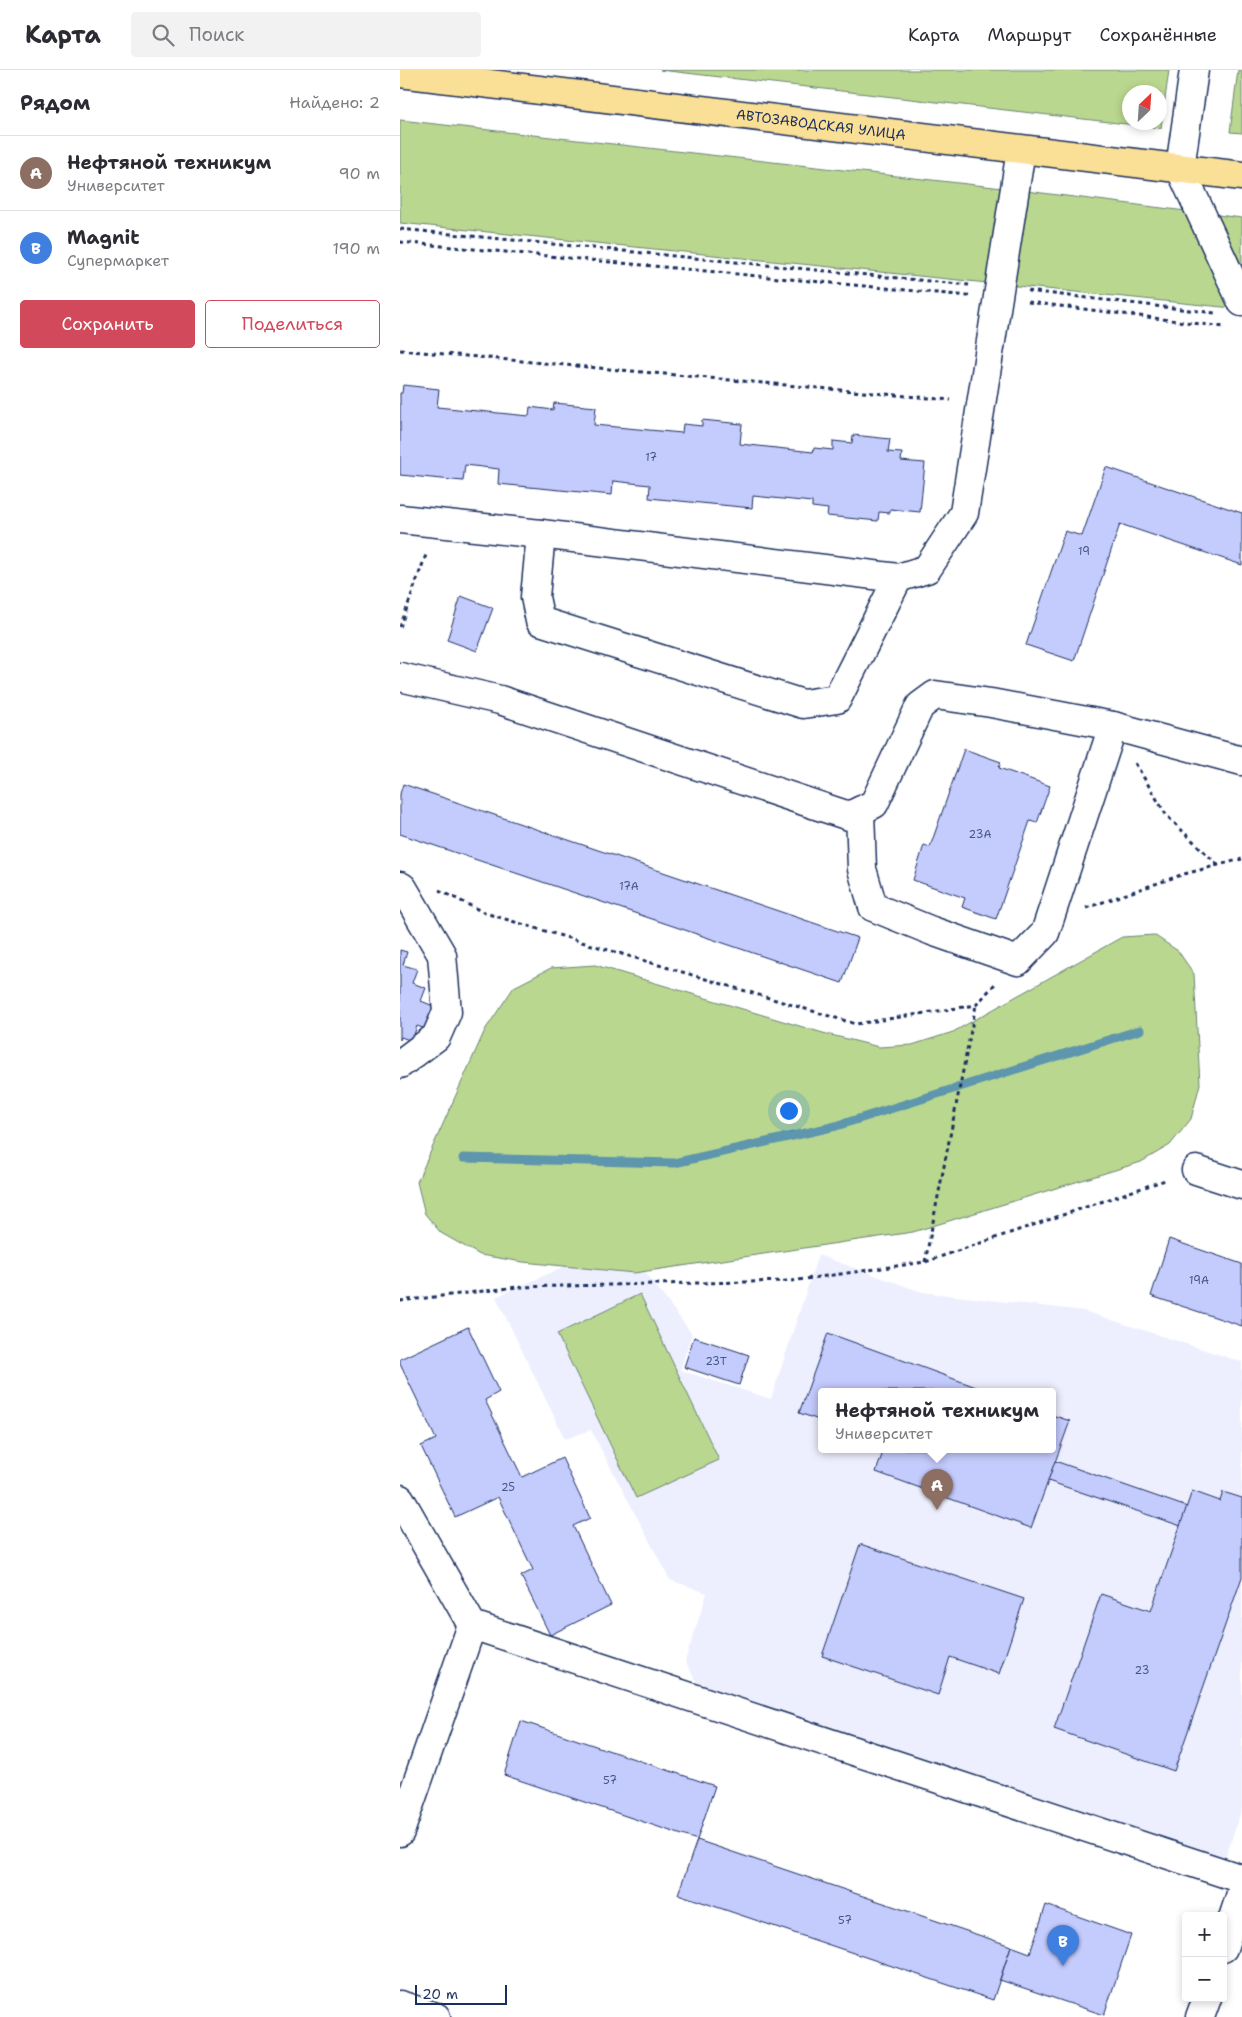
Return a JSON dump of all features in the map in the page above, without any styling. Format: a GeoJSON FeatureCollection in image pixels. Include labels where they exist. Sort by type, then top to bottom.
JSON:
{"type":"FeatureCollection","features":[{"type":"Feature","properties":{"kind":"main road","name":"АВТОЗАВОДСКАЯ УЛИЦА"},"geometry":{"type":"LineString","coordinates":[[400,73],[1242,176]]}},
{"type":"Feature","properties":{"kind":"lane"},"geometry":{"type":"LineString","coordinates":[[1194,70],[1180,168],[1232,308]]}},
{"type":"Feature","properties":{"kind":"lane"},"geometry":{"type":"LineString","coordinates":[[400,520],[541,534],[898,578],[927,569],[964,513],[1021,150]]}},
{"type":"Feature","properties":{"kind":"lane"},"geometry":{"type":"LineString","coordinates":[[541,534],[535,597],[540,621],[803,704],[837,699],[898,578]]}},
{"type":"Feature","properties":{"kind":"lane"},"geometry":{"type":"LineString","coordinates":[[400,677],[500,700],[849,816],[874,804],[920,706],[935,695],[991,703],[1113,726],[1242,761]]}},
{"type":"Feature","properties":{"kind":"lane"},"geometry":{"type":"LineString","coordinates":[[860,811],[862,869],[873,907],[932,931],[1018,961],[1045,933],[1113,726]]}},
{"type":"Feature","properties":{"kind":"lane"},"geometry":{"type":"LineString","coordinates":[[400,886],[403,888],[442,955],[447,1012],[436,1037],[400,1064]]}},
{"type":"Feature","properties":{"kind":"lane"},"geometry":{"type":"LineString","coordinates":[[1196,1170],[1242,1185]]}},
{"type":"Feature","properties":{"kind":"lane"},"geometry":{"type":"LineString","coordinates":[[400,1499],[472,1625],[1242,1879]]}},
{"type":"Feature","properties":{"kind":"lane"},"geometry":{"type":"LineString","coordinates":[[400,1832],[472,1625]]}},
{"type":"Feature","properties":{"kind":"lane"},"geometry":{"type":"LineString","coordinates":[[1227,1936],[1242,1891]]}},
{"type":"Feature","properties":{"kind":"lane"},"geometry":{"type":"LineString","coordinates":[[1200,2017],[1205,2002]]}},
{"type":"Feature","properties":{"kind":"lane"},"geometry":{"type":"LineString","coordinates":[[400,2005],[436,2017]]}},
{"type":"Feature","properties":{"kind":"path"},"geometry":{"type":"LineString","coordinates":[[400,229],[999,293],[1232,328]]}},
{"type":"Feature","properties":{"kind":"path"},"geometry":{"type":"LineString","coordinates":[[400,242],[999,293],[1232,308]]}},
{"type":"Feature","properties":{"kind":"path"},"geometry":{"type":"LineString","coordinates":[[400,350],[981,403]]}},
{"type":"Feature","properties":{"kind":"path"},"geometry":{"type":"LineString","coordinates":[[400,627],[437,523]]}},
{"type":"Feature","properties":{"kind":"path"},"geometry":{"type":"LineString","coordinates":[[1113,726],[1168,816],[1218,865]]}},
{"type":"Feature","properties":{"kind":"path"},"geometry":{"type":"LineString","coordinates":[[1083,910],[1090,905],[1165,880],[1242,859]]}},
{"type":"Feature","properties":{"kind":"path"},"geometry":{"type":"LineString","coordinates":[[434,887],[485,913],[856,1024],[976,1005]]}},
{"type":"Feature","properties":{"kind":"path"},"geometry":{"type":"LineString","coordinates":[[924,1262],[976,1005],[1018,961]]}},
{"type":"Feature","properties":{"kind":"path"},"geometry":{"type":"LineString","coordinates":[[400,1301],[518,1287],[791,1281],[924,1262],[1196,1170]]}},
{"type":"Feature","properties":{"kind":"shaded area"},"geometry":{"type":"Polygon","coordinates":[[[622,1241],[692,1334],[680,1370],[771,1399],[818,1255],[922,1292],[1084,1311],[1242,1362],[1242,1809],[1225,1859],[697,1683],[685,1661],[707,1593],[670,1580],[591,1430],[565,1439],[496,1297],[622,1241]]]}},
{"type":"Feature","properties":{"kind":"green space"},"geometry":{"type":"Polygon","coordinates":[[[660,70],[1169,70],[1167,85],[1122,85],[1122,123],[660,70]]]}},
{"type":"Feature","properties":{"kind":"green space"},"geometry":{"type":"Polygon","coordinates":[[[1238,70],[1242,70],[1242,133],[1230,132],[1238,70]]]}},
{"type":"Feature","properties":{"kind":"green space"},"geometry":{"type":"Polygon","coordinates":[[[400,120],[994,187],[1242,218],[1242,309],[400,223],[400,120]]]}},
{"type":"Feature","properties":{"kind":"green space"},"geometry":{"type":"Polygon","coordinates":[[[1154,935],[1178,951],[1194,974],[1200,1084],[1191,1119],[1170,1145],[1141,1162],[913,1232],[634,1273],[523,1262],[480,1255],[441,1233],[425,1214],[417,1182],[485,1030],[514,987],[551,968],[595,965],[823,1033],[879,1047],[912,1045],[953,1032],[1122,937],[1154,935]]]}},
{"type":"Feature","properties":{"kind":"green space"},"geometry":{"type":"Polygon","coordinates":[[[640,1294],[719,1460],[636,1498],[557,1334],[640,1294]]]}},
{"type":"Feature","properties":{"kind":"building"},"geometry":{"type":"Polygon","coordinates":[[[403,385],[439,389],[437,407],[529,416],[530,407],[553,410],[554,403],[596,407],[594,425],[682,433],[683,424],[702,426],[702,420],[742,424],[740,444],[813,452],[814,448],[833,450],[833,441],[852,443],[853,435],[890,439],[888,452],[902,453],[901,461],[925,463],[920,512],[890,509],[890,513],[879,512],[878,521],[827,516],[828,509],[812,507],[812,502],[753,496],[752,508],[649,498],[650,485],[613,481],[612,495],[498,484],[499,469],[465,465],[463,481],[400,475],[400,393],[402,393],[403,385]]]}},
{"type":"Feature","properties":{"kind":"building"},"geometry":{"type":"Polygon","coordinates":[[[1106,467],[1242,513],[1242,565],[1120,524],[1074,661],[1026,645],[1065,531],[1082,536],[1106,467]]]}},
{"type":"Feature","properties":{"kind":"building"},"geometry":{"type":"Polygon","coordinates":[[[461,596],[493,608],[477,651],[447,640],[461,596]]]}},
{"type":"Feature","properties":{"kind":"building"},"geometry":{"type":"Polygon","coordinates":[[[964,749],[1001,762],[999,768],[1050,786],[1037,823],[1030,821],[996,919],[962,907],[965,898],[913,880],[924,845],[930,847],[964,749]]]}},
{"type":"Feature","properties":{"kind":"building"},"geometry":{"type":"Polygon","coordinates":[[[403,784],[858,938],[842,983],[400,834],[400,794],[403,784]]]}},
{"type":"Feature","properties":{"kind":"building"},"geometry":{"type":"Polygon","coordinates":[[[400,950],[407,952],[403,965],[417,969],[412,983],[426,988],[421,1001],[436,1007],[428,1030],[417,1026],[412,1041],[401,1037],[400,1040],[400,950]]]}},
{"type":"Feature","properties":{"kind":"building"},"geometry":{"type":"Polygon","coordinates":[[[1169,1239],[1242,1264],[1242,1326],[1151,1296],[1169,1239]]]}},
{"type":"Feature","properties":{"kind":"building"},"geometry":{"type":"Polygon","coordinates":[[[468,1327],[499,1392],[485,1400],[522,1477],[562,1458],[590,1518],[573,1526],[611,1605],[550,1635],[521,1576],[533,1570],[498,1497],[455,1517],[421,1446],[436,1439],[400,1364],[400,1359],[468,1327]]]}},
{"type":"Feature","properties":{"kind":"building"},"geometry":{"type":"Polygon","coordinates":[[[828,1333],[979,1388],[818,1388],[818,1420],[799,1413],[828,1333]]]}},
{"type":"Feature","properties":{"kind":"building"},"geometry":{"type":"Polygon","coordinates":[[[694,1337],[749,1355],[739,1385],[684,1367],[694,1337]]]}},
{"type":"Feature","properties":{"kind":"building"},"geometry":{"type":"Polygon","coordinates":[[[1056,1416],[1070,1421],[1031,1528],[876,1472],[883,1453],[1056,1453],[1056,1416]]]}},
{"type":"Feature","properties":{"kind":"building"},"geometry":{"type":"Polygon","coordinates":[[[1055,1461],[1187,1507],[1181,1526],[1048,1481],[1055,1461]]]}},
{"type":"Feature","properties":{"kind":"building"},"geometry":{"type":"Polygon","coordinates":[[[1192,1491],[1220,1501],[1223,1492],[1242,1498],[1242,1577],[1174,1771],[1054,1729],[1101,1594],[1151,1611],[1192,1491]]]}},
{"type":"Feature","properties":{"kind":"building"},"geometry":{"type":"Polygon","coordinates":[[[860,1544],[1024,1599],[999,1674],[950,1657],[938,1695],[822,1656],[860,1544]]]}},
{"type":"Feature","properties":{"kind":"building"},"geometry":{"type":"Polygon","coordinates":[[[521,1721],[715,1786],[697,1840],[504,1775],[521,1721]]]}},
{"type":"Feature","properties":{"kind":"building"},"geometry":{"type":"Polygon","coordinates":[[[697,1840],[1011,1946],[993,2000],[678,1894],[697,1840]]]}},
{"type":"Feature","properties":{"kind":"building"},"geometry":{"type":"Polygon","coordinates":[[[1046,1905],[1131,1935],[1104,2015],[1000,1980],[1011,1946],[1030,1953],[1046,1905]]]}},
{"type":"Feature","properties":{"kind":"waterway"},"geometry":{"type":"LineString","coordinates":[[463,1158],[674,1163],[836,1126],[1140,1030]]}},
{"type":"Feature","properties":{"kind":"place","name":"Нефтяной техникум"},"geometry":{"type":"Point","coordinates":[937,1510]}},
{"type":"Feature","properties":{"kind":"place","name":"Magnit"},"geometry":{"type":"Point","coordinates":[1063,1966]}}]}
